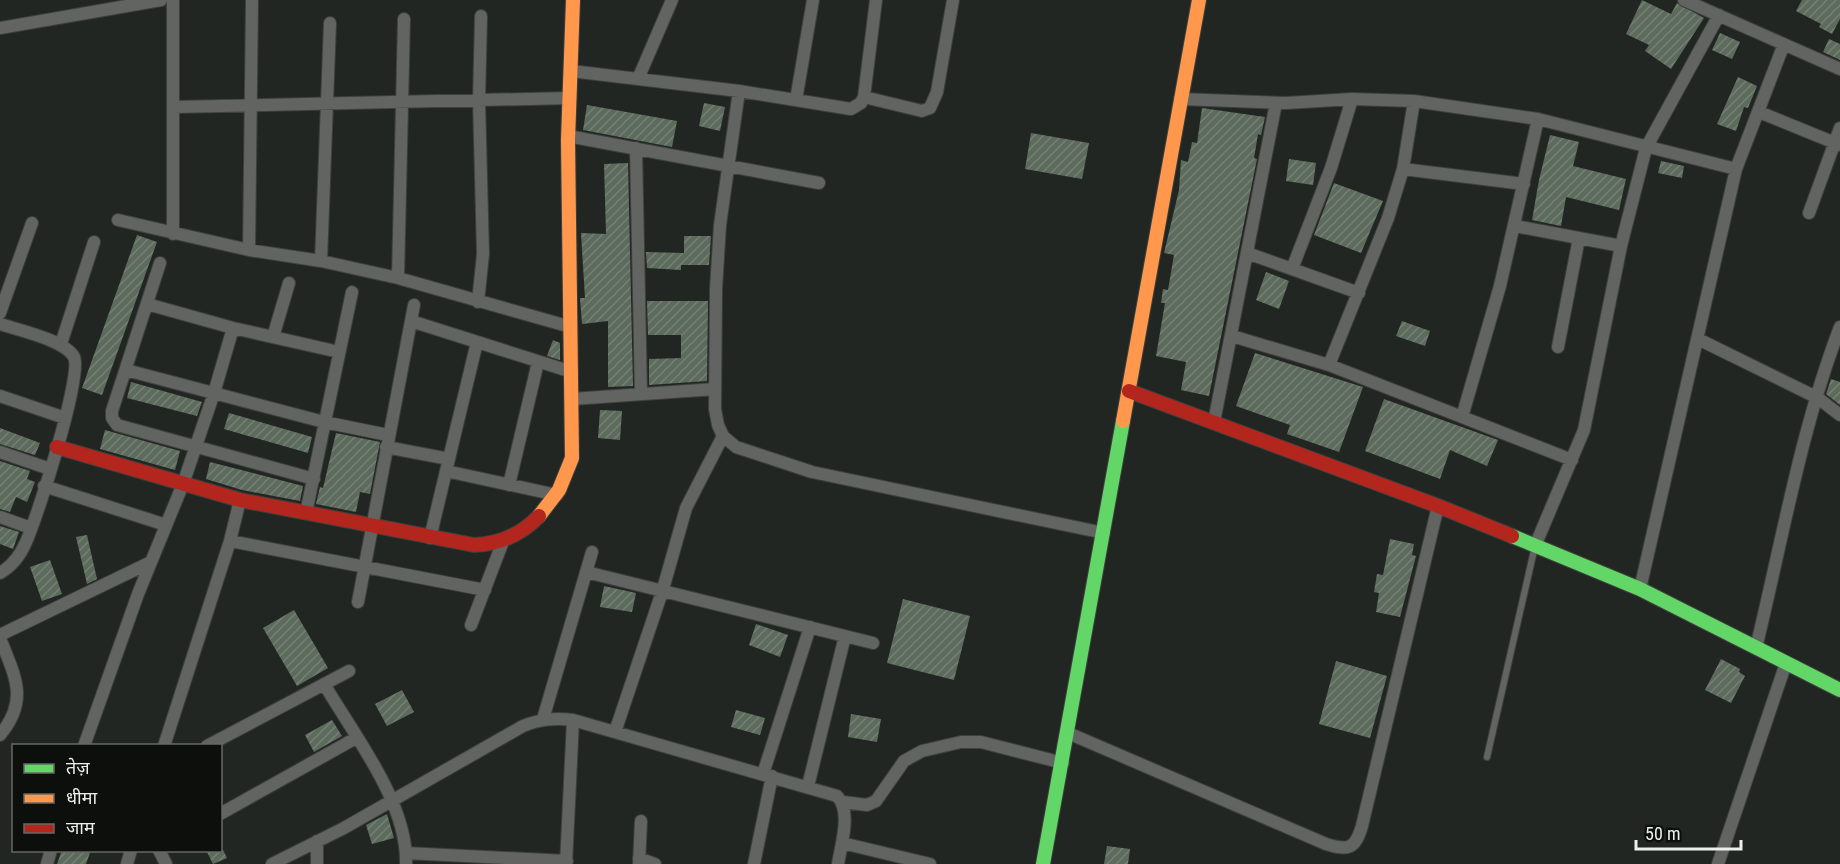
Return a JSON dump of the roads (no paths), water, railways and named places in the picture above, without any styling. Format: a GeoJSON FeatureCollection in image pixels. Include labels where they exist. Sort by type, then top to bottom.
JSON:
{"type":"FeatureCollection","features":[{"type":"Feature","properties":{"kind":"street"},"geometry":{"type":"LineString","coordinates":[[0,28],[161,0]]}},
{"type":"Feature","properties":{"kind":"street"},"geometry":{"type":"LineString","coordinates":[[173,234],[174,0]]}},
{"type":"Feature","properties":{"kind":"street"},"geometry":{"type":"LineString","coordinates":[[249,250],[253,105],[252,0]]}},
{"type":"Feature","properties":{"kind":"street"},"geometry":{"type":"LineString","coordinates":[[471,625],[502,544],[540,515],[557,495],[568,477],[572,458],[568,136],[573,0]]}},
{"type":"Feature","properties":{"kind":"street"},"geometry":{"type":"LineString","coordinates":[[638,79],[672,0]]}},
{"type":"Feature","properties":{"kind":"street"},"geometry":{"type":"LineString","coordinates":[[796,100],[813,0]]}},
{"type":"Feature","properties":{"kind":"street"},"geometry":{"type":"LineString","coordinates":[[571,71],[851,109],[861,103],[864,97],[876,0]]}},
{"type":"Feature","properties":{"kind":"street"},"geometry":{"type":"LineString","coordinates":[[864,97],[922,111],[930,108],[937,92],[953,0]]}},
{"type":"Feature","properties":{"kind":"street"},"geometry":{"type":"LineString","coordinates":[[1043,864],[1199,0]]}},
{"type":"Feature","properties":{"kind":"street"},"geometry":{"type":"LineString","coordinates":[[1684,0],[1840,69]]}},
{"type":"Feature","properties":{"kind":"street"},"geometry":{"type":"LineString","coordinates":[[1535,546],[1572,460],[1592,401],[1621,246],[1646,148],[1719,15]]}},
{"type":"Feature","properties":{"kind":"street"},"geometry":{"type":"LineString","coordinates":[[478,302],[483,254],[479,101],[481,16]]}},
{"type":"Feature","properties":{"kind":"street"},"geometry":{"type":"LineString","coordinates":[[398,278],[404,103],[404,19]]}},
{"type":"Feature","properties":{"kind":"street"},"geometry":{"type":"LineString","coordinates":[[321,261],[330,22]]}},
{"type":"Feature","properties":{"kind":"street"},"geometry":{"type":"LineString","coordinates":[[1641,589],[1736,169],[1784,44]]}},
{"type":"Feature","properties":{"kind":"street"},"geometry":{"type":"LineString","coordinates":[[739,92],[716,289],[716,388],[718,425],[723,436],[736,447],[812,472],[1104,533]]}},
{"type":"Feature","properties":{"kind":"street"},"geometry":{"type":"LineString","coordinates":[[174,107],[570,98]]}},
{"type":"Feature","properties":{"kind":"street"},"geometry":{"type":"LineString","coordinates":[[1180,99],[1276,103],[1352,99],[1414,101],[1538,119],[1736,169]]}},
{"type":"Feature","properties":{"kind":"street"},"geometry":{"type":"LineString","coordinates":[[1292,269],[1331,168],[1352,99]]}},
{"type":"Feature","properties":{"kind":"street"},"geometry":{"type":"LineString","coordinates":[[1329,365],[1388,218],[1403,169],[1414,101]]}},
{"type":"Feature","properties":{"kind":"street"},"geometry":{"type":"LineString","coordinates":[[1214,422],[1276,103]]}},
{"type":"Feature","properties":{"kind":"street"},"geometry":{"type":"LineString","coordinates":[[1759,112],[1837,144]]}},
{"type":"Feature","properties":{"kind":"street"},"geometry":{"type":"LineString","coordinates":[[1462,417],[1515,226],[1538,119]]}},
{"type":"Feature","properties":{"kind":"street"},"geometry":{"type":"LineString","coordinates":[[1809,213],[1837,144],[1840,128]]}},
{"type":"Feature","properties":{"kind":"street"},"geometry":{"type":"LineString","coordinates":[[568,136],[729,164],[819,183]]}},
{"type":"Feature","properties":{"kind":"street"},"geometry":{"type":"LineString","coordinates":[[636,148],[641,394]]}},
{"type":"Feature","properties":{"kind":"street"},"geometry":{"type":"LineString","coordinates":[[1403,169],[1524,184]]}},
{"type":"Feature","properties":{"kind":"street"},"geometry":{"type":"LineString","coordinates":[[118,220],[249,250],[321,261],[398,278],[571,327]]}},
{"type":"Feature","properties":{"kind":"street"},"geometry":{"type":"LineString","coordinates":[[0,313],[32,223]]}},
{"type":"Feature","properties":{"kind":"street"},"geometry":{"type":"LineString","coordinates":[[1515,226],[1621,246]]}},
{"type":"Feature","properties":{"kind":"street"},"geometry":{"type":"LineString","coordinates":[[1558,347],[1579,238]]}},
{"type":"Feature","properties":{"kind":"street"},"geometry":{"type":"LineString","coordinates":[[61,344],[94,242]]}},
{"type":"Feature","properties":{"kind":"street"},"geometry":{"type":"LineString","coordinates":[[1247,253],[1359,293]]}},
{"type":"Feature","properties":{"kind":"street"},"geometry":{"type":"LineString","coordinates":[[160,263],[112,411],[112,418],[117,425],[314,479]]}},
{"type":"Feature","properties":{"kind":"street"},"geometry":{"type":"LineString","coordinates":[[273,337],[290,282]]}},
{"type":"Feature","properties":{"kind":"street"},"geometry":{"type":"LineString","coordinates":[[306,513],[352,292]]}},
{"type":"Feature","properties":{"kind":"street"},"geometry":{"type":"LineString","coordinates":[[147,304],[232,328],[339,352]]}},
{"type":"Feature","properties":{"kind":"street"},"geometry":{"type":"LineString","coordinates":[[358,602],[414,305]]}},
{"type":"Feature","properties":{"kind":"street"},"geometry":{"type":"LineString","coordinates":[[411,321],[572,372]]}},
{"type":"Feature","properties":{"kind":"street"},"geometry":{"type":"LineString","coordinates":[[0,324],[61,344],[75,358],[77,372],[57,447],[31,528],[21,551],[0,573]]}},
{"type":"Feature","properties":{"kind":"street"},"geometry":{"type":"LineString","coordinates":[[1756,648],[1818,398],[1840,327]]}},
{"type":"Feature","properties":{"kind":"street"},"geometry":{"type":"LineString","coordinates":[[85,744],[196,448],[232,328]]}},
{"type":"Feature","properties":{"kind":"street"},"geometry":{"type":"LineString","coordinates":[[1232,336],[1329,365],[1572,460]]}},
{"type":"Feature","properties":{"kind":"street"},"geometry":{"type":"LineString","coordinates":[[1698,339],[1818,398],[1840,415]]}},
{"type":"Feature","properties":{"kind":"street"},"geometry":{"type":"LineString","coordinates":[[430,538],[477,342]]}},
{"type":"Feature","properties":{"kind":"street"},"geometry":{"type":"LineString","coordinates":[[509,485],[538,362]]}},
{"type":"Feature","properties":{"kind":"street"},"geometry":{"type":"LineString","coordinates":[[126,370],[324,422],[387,441],[448,465],[509,485],[557,495]]}},
{"type":"Feature","properties":{"kind":"street"},"geometry":{"type":"LineString","coordinates":[[572,399],[716,388]]}},
{"type":"Feature","properties":{"kind":"street"},"geometry":{"type":"LineString","coordinates":[[1130,391],[1438,506],[1641,589],[1840,690]]}},
{"type":"Feature","properties":{"kind":"street"},"geometry":{"type":"LineString","coordinates":[[0,396],[64,418]]}},
{"type":"Feature","properties":{"kind":"street"},"geometry":{"type":"LineString","coordinates":[[615,732],[663,589],[686,508],[723,436]]}},
{"type":"Feature","properties":{"kind":"street"},"geometry":{"type":"LineString","coordinates":[[57,447],[240,500],[430,538],[474,545],[502,544]]}},
{"type":"Feature","properties":{"kind":"street"},"geometry":{"type":"LineString","coordinates":[[0,452],[50,470]]}},
{"type":"Feature","properties":{"kind":"street"},"geometry":{"type":"LineString","coordinates":[[44,486],[166,525]]}},
{"type":"Feature","properties":{"kind":"street"},"geometry":{"type":"LineString","coordinates":[[165,744],[230,541],[240,500]]}},
{"type":"Feature","properties":{"kind":"street"},"geometry":{"type":"LineString","coordinates":[[1068,733],[1326,844],[1344,849],[1352,846],[1358,839],[1362,826],[1438,506]]}},
{"type":"Feature","properties":{"kind":"street"},"geometry":{"type":"LineString","coordinates":[[0,517],[31,528]]}},
{"type":"Feature","properties":{"kind":"street"},"geometry":{"type":"LineString","coordinates":[[230,541],[485,590]]}},
{"type":"Feature","properties":{"kind":"street"},"geometry":{"type":"LineString","coordinates":[[543,718],[592,552]]}},
{"type":"Feature","properties":{"kind":"street"},"geometry":{"type":"LineString","coordinates":[[0,735],[12,719],[18,702],[18,685],[0,636],[152,561]]}},
{"type":"Feature","properties":{"kind":"street"},"geometry":{"type":"LineString","coordinates":[[586,572],[663,589],[873,643]]}},
{"type":"Feature","properties":{"kind":"street"},"geometry":{"type":"LineString","coordinates":[[754,864],[768,775],[810,627]]}},
{"type":"Feature","properties":{"kind":"street"},"geometry":{"type":"LineString","coordinates":[[808,786],[845,636]]}},
{"type":"Feature","properties":{"kind":"street"},"geometry":{"type":"LineString","coordinates":[[1718,864],[1786,663]]}},
{"type":"Feature","properties":{"kind":"street"},"geometry":{"type":"LineString","coordinates":[[211,744],[350,671]]}},
{"type":"Feature","properties":{"kind":"street"},"geometry":{"type":"LineString","coordinates":[[324,684],[392,800],[406,859],[566,863],[573,720]]}},
{"type":"Feature","properties":{"kind":"street"},"geometry":{"type":"LineString","coordinates":[[272,864],[523,726],[543,718],[573,720],[808,786],[837,796],[843,802],[867,805],[876,801],[904,761],[922,751],[961,742],[981,742],[1063,763]]}},
{"type":"Feature","properties":{"kind":"street"},"geometry":{"type":"LineString","coordinates":[[222,813],[356,738]]}},
{"type":"Feature","properties":{"kind":"street"},"geometry":{"type":"LineString","coordinates":[[837,864],[842,843],[843,802]]}},
{"type":"Feature","properties":{"kind":"street"},"geometry":{"type":"LineString","coordinates":[[641,821],[639,861],[656,864]]}},
{"type":"Feature","properties":{"kind":"street"},"geometry":{"type":"LineString","coordinates":[[317,841],[317,864]]}},
{"type":"Feature","properties":{"kind":"street"},"geometry":{"type":"LineString","coordinates":[[842,843],[930,864]]}},
{"type":"Feature","properties":{"kind":"lane"},"geometry":{"type":"LineString","coordinates":[[1487,757],[1535,546]]}}]}
